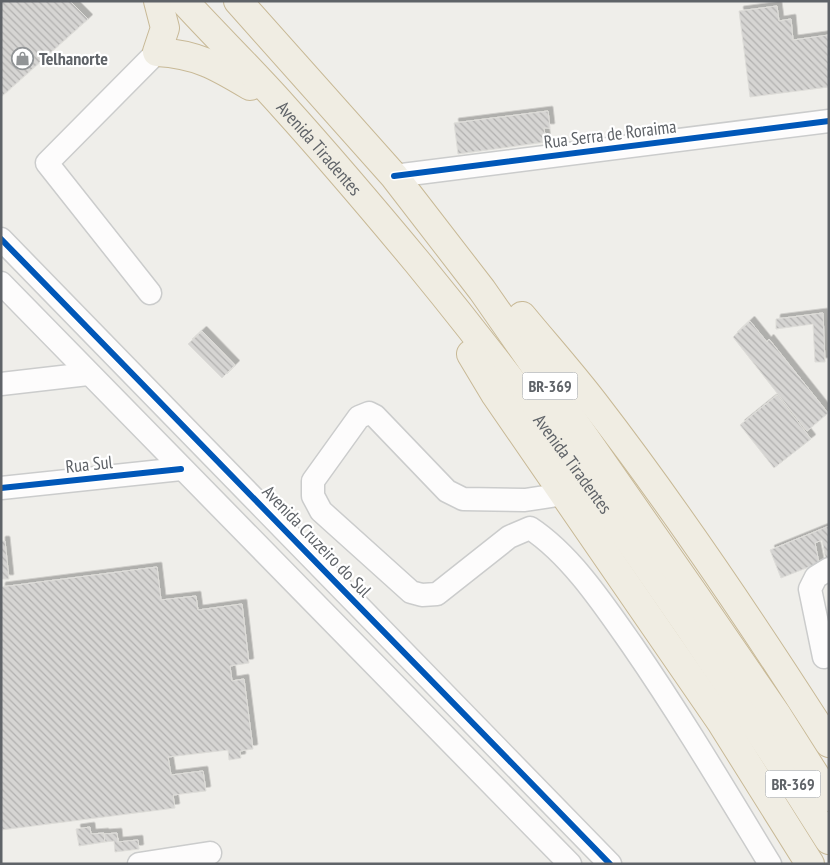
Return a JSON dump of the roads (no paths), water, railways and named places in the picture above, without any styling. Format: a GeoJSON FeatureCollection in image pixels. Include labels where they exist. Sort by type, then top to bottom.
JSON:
{"type":"FeatureCollection","features":[{"type":"Feature","properties":{"kind":"highway"},"geometry":{"type":"LineString","coordinates":[[158,1],[165,28],[157,52],[188,56],[218,66],[283,106]]}},
{"type":"Feature","properties":{"kind":"highway","name":"Avenida Tiradentes"},"geometry":{"type":"LineString","coordinates":[[184,1],[283,106],[417,262],[540,420],[682,616],[758,727],[829,840]]}},
{"type":"Feature","properties":{"kind":"highway","name":"Avenida Tiradentes"},"geometry":{"type":"LineString","coordinates":[[238,1],[394,176],[439,232],[526,351],[694,594],[777,715],[829,797]]}},
{"type":"Feature","properties":{"kind":"highway"},"geometry":{"type":"LineString","coordinates":[[439,232],[499,289],[594,403],[768,649],[829,743]]}},
{"type":"Feature","properties":{"kind":"highway"},"geometry":{"type":"LineString","coordinates":[[417,262],[495,394],[721,722],[810,864]]}},
{"type":"Feature","properties":{"kind":"street"},"geometry":{"type":"LineString","coordinates":[[150,293],[47,163],[157,52]]}},
{"type":"Feature","properties":{"kind":"street","name":"Rua Serra de Roraima"},"geometry":{"type":"LineString","coordinates":[[394,176],[829,121]]}},
{"type":"Feature","properties":{"kind":"street","name":"Avenida Cruzeiro do Sul"},"geometry":{"type":"LineString","coordinates":[[1,239],[610,864]]}},
{"type":"Feature","properties":{"kind":"street"},"geometry":{"type":"LineString","coordinates":[[1,284],[570,864]]}},
{"type":"Feature","properties":{"kind":"street"},"geometry":{"type":"LineString","coordinates":[[1,384],[88,374]]}},
{"type":"Feature","properties":{"kind":"street"},"geometry":{"type":"LineString","coordinates":[[530,528],[509,537],[436,594],[422,595],[411,592],[321,511],[313,496],[313,481],[359,417],[369,413],[375,416],[446,491],[463,499],[525,500],[564,494]]}},
{"type":"Feature","properties":{"kind":"street","name":"Rua Sul"},"geometry":{"type":"LineString","coordinates":[[1,488],[181,469]]}},
{"type":"Feature","properties":{"kind":"street"},"geometry":{"type":"LineString","coordinates":[[525,500],[530,528],[548,540],[605,606],[677,711],[770,864]]}},
{"type":"Feature","properties":{"kind":"street"},"geometry":{"type":"LineString","coordinates":[[824,657],[810,589],[816,577],[829,569]]}},
{"type":"Feature","properties":{"kind":"street"},"geometry":{"type":"LineString","coordinates":[[139,864],[210,854]]}},
{"type":"Feature","properties":{"kind":"place","name":"Telhanorte"},"geometry":{"type":"Point","coordinates":[23,58]}}]}
